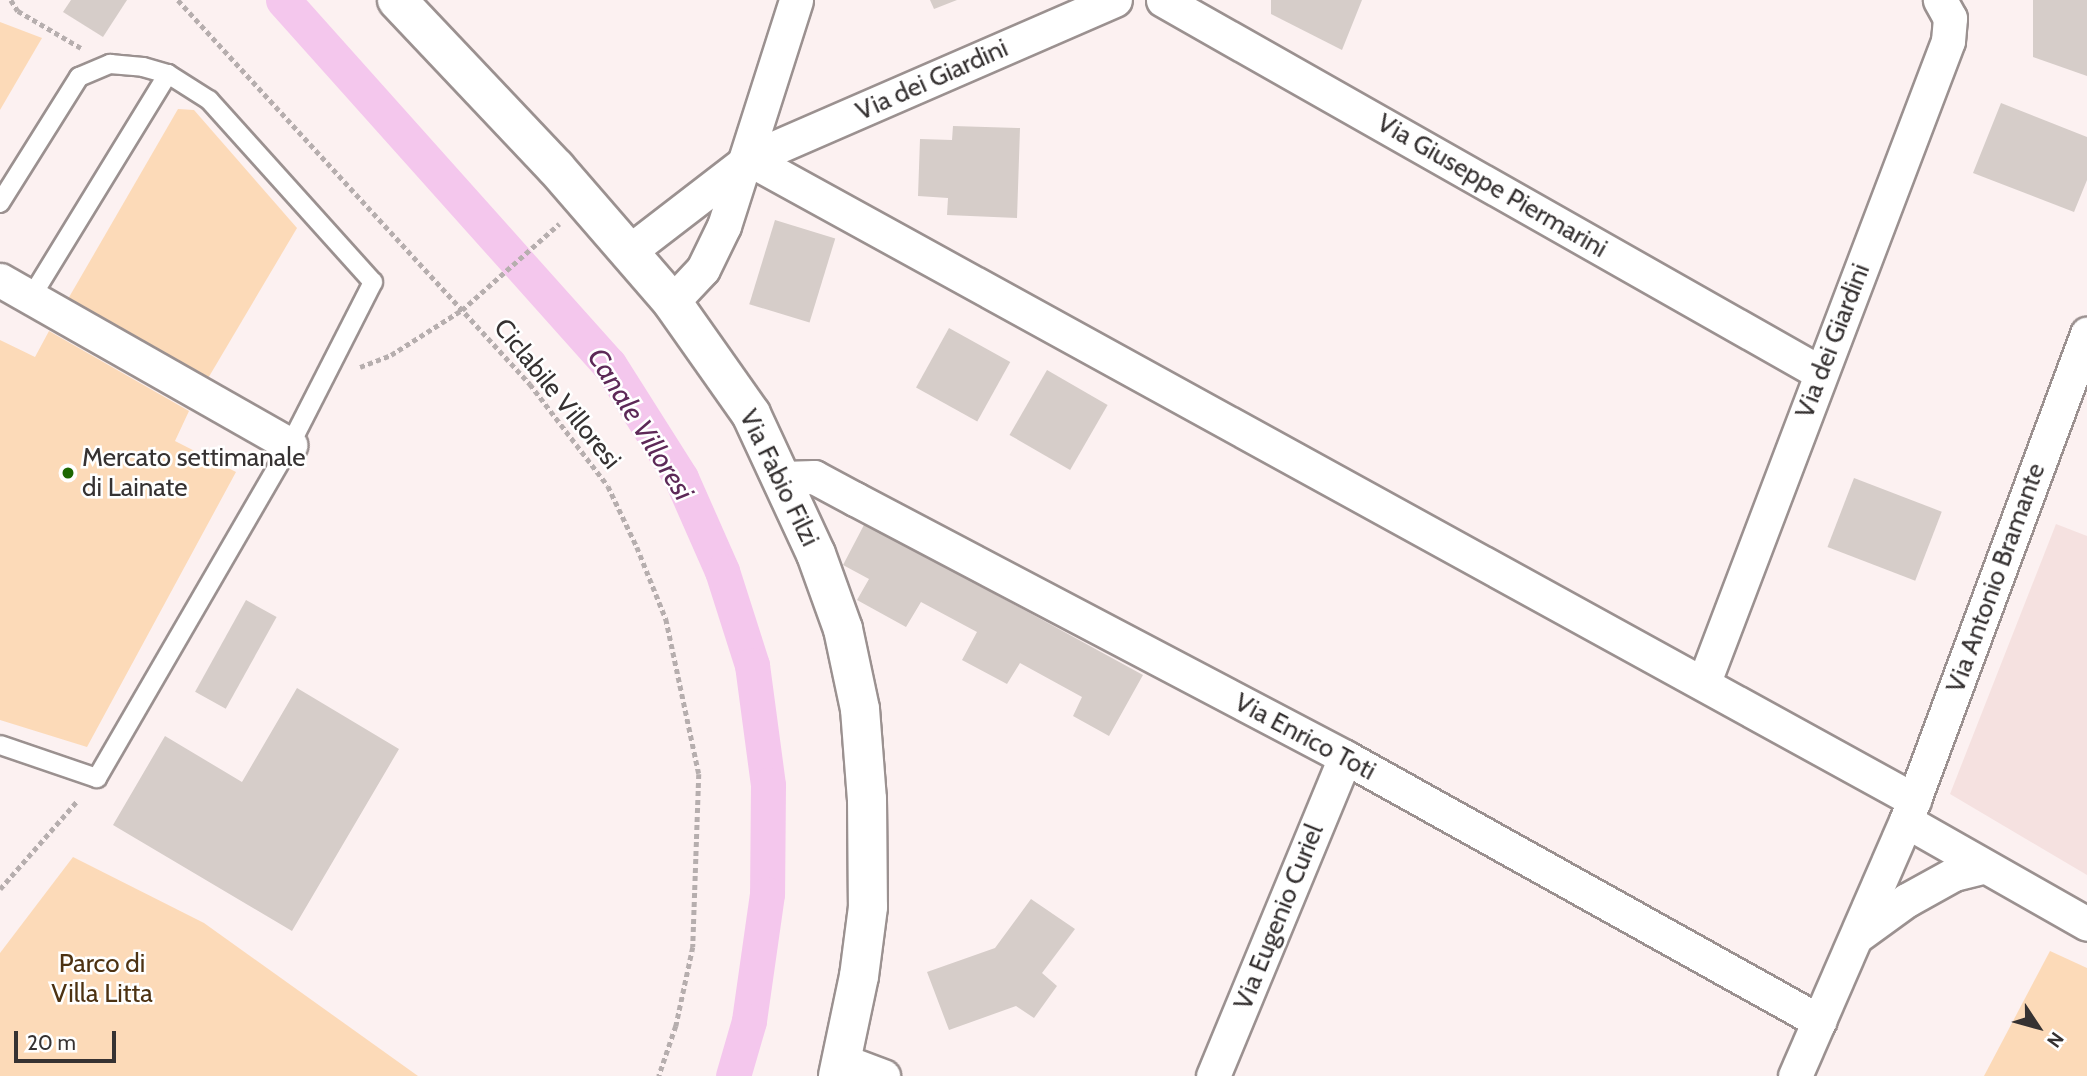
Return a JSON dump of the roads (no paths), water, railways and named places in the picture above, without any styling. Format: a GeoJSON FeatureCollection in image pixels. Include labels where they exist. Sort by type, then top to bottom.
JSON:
{"type":"FeatureCollection","features":[{"type":"Feature","properties":{"kind":"street","name":"Via Fabio Filzi"},"geometry":{"type":"LineString","coordinates":[[397,0],[631,250],[672,302],[751,414],[783,478],[843,629],[860,709],[867,799],[867,907],[840,1069]]}},
{"type":"Feature","properties":{"kind":"street"},"geometry":{"type":"LineString","coordinates":[[672,302],[703,269],[749,159],[796,0]]}},
{"type":"Feature","properties":{"kind":"street","name":"Via dei Giardini"},"geometry":{"type":"LineString","coordinates":[[631,250],[749,159],[1115,0]]}},
{"type":"Feature","properties":{"kind":"street","name":"Via Giuseppe Piermarini"},"geometry":{"type":"LineString","coordinates":[[1163,0],[1821,373]]}},
{"type":"Feature","properties":{"kind":"street","name":"Via dei Giardini"},"geometry":{"type":"LineString","coordinates":[[1704,682],[1948,41],[1950,18],[1940,0]]}},
{"type":"Feature","properties":{"kind":"street"},"geometry":{"type":"LineString","coordinates":[[749,159],[1704,682],[1910,810],[1982,867],[2087,924]]}},
{"type":"Feature","properties":{"kind":"street"},"geometry":{"type":"LineString","coordinates":[[0,280],[290,445]]}},
{"type":"Feature","properties":{"kind":"street","name":"Via Antonio Bramante"},"geometry":{"type":"LineString","coordinates":[[1795,1076],[1910,810],[2087,334]]}},
{"type":"Feature","properties":{"kind":"street","name":"Via Enrico Toti"},"geometry":{"type":"LineString","coordinates":[[783,478],[814,477],[1345,757],[1819,1021]]}},
{"type":"Feature","properties":{"kind":"street","name":"Via Eugenio Curiel"},"geometry":{"type":"LineString","coordinates":[[1213,1076],[1345,757]]}},
{"type":"Feature","properties":{"kind":"street"},"geometry":{"type":"LineString","coordinates":[[1855,937],[1907,900],[1954,874],[1982,867]]}},
{"type":"Feature","properties":{"kind":"street"},"geometry":{"type":"LineString","coordinates":[[840,1069],[883,1076]]}},
{"type":"Feature","properties":{"kind":"lane"},"geometry":{"type":"LineString","coordinates":[[0,203],[79,77],[110,64],[168,75],[209,100],[373,282],[290,445],[97,778],[0,745]]}},
{"type":"Feature","properties":{"kind":"lane"},"geometry":{"type":"LineString","coordinates":[[30,299],[168,75]]}},
{"type":"Feature","properties":{"kind":"waterway","name":"Canale Villoresi"},"geometry":{"type":"LineString","coordinates":[[283,0],[609,364],[681,478],[722,571],[752,665],[768,785],[767,894],[749,1021],[733,1076]]}},
{"type":"Feature","properties":{"kind":"place","name":"Mercato settimanale di Lainate"},"geometry":{"type":"Point","coordinates":[68,473]}},
{"type":"Feature","properties":{"kind":"park label","name":"Parco di Villa Litta"},"geometry":{"type":"Point","coordinates":[102,979]}}]}
